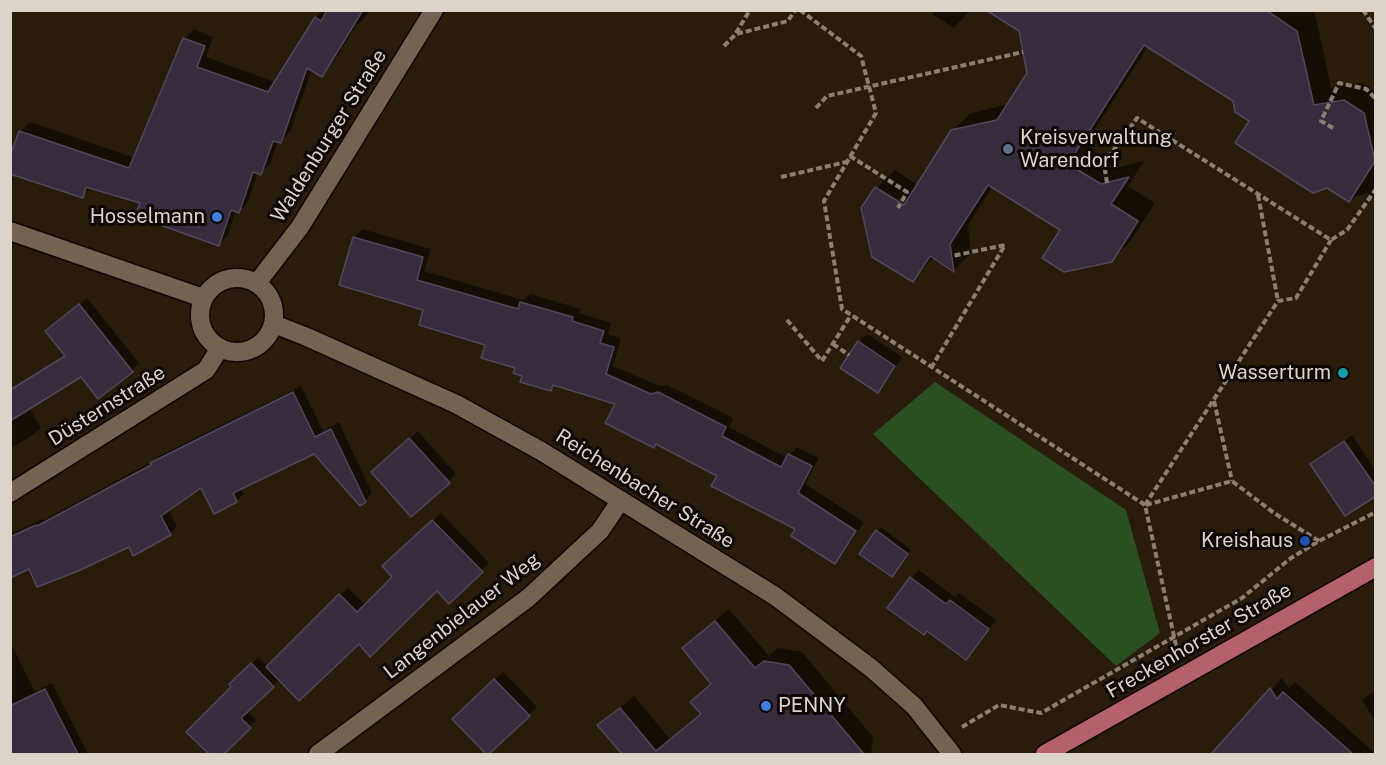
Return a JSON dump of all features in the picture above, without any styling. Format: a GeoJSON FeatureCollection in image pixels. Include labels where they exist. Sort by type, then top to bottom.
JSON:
{"type":"FeatureCollection","features":[{"type":"Feature","properties":{"kind":"main road","name":"Freckenhorster Straße"},"geometry":{"type":"LineString","coordinates":[[1045,754],[1376,567]]}},
{"type":"Feature","properties":{"kind":"street","name":"Waldenburger Straße"},"geometry":{"type":"LineString","coordinates":[[257,283],[300,227],[434,10]]}},
{"type":"Feature","properties":{"kind":"street"},"geometry":{"type":"LineString","coordinates":[[10,231],[203,298]]}},
{"type":"Feature","properties":{"kind":"street"},"geometry":{"type":"LineString","coordinates":[[227,279],[246,279],[257,283],[272,300],[275,312],[274,324],[266,340],[253,349],[236,353],[220,348],[209,339],[202,327],[200,314],[203,298],[218,283],[227,279]]}},
{"type":"Feature","properties":{"kind":"street","name":"Reichenbacher Straße"},"geometry":{"type":"LineString","coordinates":[[274,324],[456,404],[541,451],[775,596],[871,668],[914,706],[952,754]]}},
{"type":"Feature","properties":{"kind":"street","name":"Düsternstraße"},"geometry":{"type":"LineString","coordinates":[[10,493],[206,370],[220,348]]}},
{"type":"Feature","properties":{"kind":"street","name":"Langenbielauer Weg"},"geometry":{"type":"LineString","coordinates":[[318,754],[528,598],[600,531],[621,500]]}},
{"type":"Feature","properties":{"kind":"path"},"geometry":{"type":"LineString","coordinates":[[724,46],[736,34],[750,10]]}},
{"type":"Feature","properties":{"kind":"path"},"geometry":{"type":"LineString","coordinates":[[736,34],[788,21],[795,10]]}},
{"type":"Feature","properties":{"kind":"path"},"geometry":{"type":"LineString","coordinates":[[800,10],[861,56],[876,113],[824,201],[842,309],[1145,505],[1175,634],[1182,677]]}},
{"type":"Feature","properties":{"kind":"path"},"geometry":{"type":"LineString","coordinates":[[1363,10],[1376,28]]}},
{"type":"Feature","properties":{"kind":"path"},"geometry":{"type":"LineString","coordinates":[[816,108],[827,96],[1023,52]]}},
{"type":"Feature","properties":{"kind":"path"},"geometry":{"type":"LineString","coordinates":[[1333,128],[1321,121],[1339,83],[1366,89],[1376,99]]}},
{"type":"Feature","properties":{"kind":"path"},"geometry":{"type":"LineString","coordinates":[[1107,183],[1104,163],[1137,118],[1331,240]]}},
{"type":"Feature","properties":{"kind":"path"},"geometry":{"type":"LineString","coordinates":[[850,156],[907,192],[898,208]]}},
{"type":"Feature","properties":{"kind":"path"},"geometry":{"type":"LineString","coordinates":[[781,177],[847,162]]}},
{"type":"Feature","properties":{"kind":"path"},"geometry":{"type":"LineString","coordinates":[[1278,301],[1296,298],[1331,240],[1347,230],[1376,189]]}},
{"type":"Feature","properties":{"kind":"path"},"geometry":{"type":"LineString","coordinates":[[1145,505],[1278,301],[1258,194]]}},
{"type":"Feature","properties":{"kind":"path"},"geometry":{"type":"LineString","coordinates":[[931,368],[1005,245],[952,256]]}},
{"type":"Feature","properties":{"kind":"path"},"geometry":{"type":"LineString","coordinates":[[787,320],[822,361],[851,315]]}},
{"type":"Feature","properties":{"kind":"path"},"geometry":{"type":"LineString","coordinates":[[833,344],[849,355]]}},
{"type":"Feature","properties":{"kind":"path"},"geometry":{"type":"LineString","coordinates":[[1213,400],[1232,482],[1274,513],[1319,541]]}},
{"type":"Feature","properties":{"kind":"path"},"geometry":{"type":"LineString","coordinates":[[1145,505],[1232,482]]}},
{"type":"Feature","properties":{"kind":"path"},"geometry":{"type":"LineString","coordinates":[[940,739],[999,705],[1041,713],[1175,634],[1242,598],[1291,558],[1376,512]]}},
{"type":"Feature","properties":{"kind":"green space"},"geometry":{"type":"Polygon","coordinates":[[[935,382],[1126,510],[1160,633],[1116,666],[873,434],[935,382]]]}},
{"type":"Feature","properties":{"kind":"building"},"geometry":{"type":"Polygon","coordinates":[[[327,10],[363,10],[322,77],[307,68],[281,143],[273,141],[261,175],[253,172],[239,213],[231,210],[219,246],[135,216],[140,203],[86,187],[83,198],[10,174],[10,156],[19,131],[129,168],[183,38],[205,46],[197,67],[268,92],[315,17],[321,21],[327,10]]]}},
{"type":"Feature","properties":{"kind":"building","name":"Kreisverwaltung Warendorf"},"geometry":{"type":"Polygon","coordinates":[[[986,10],[1266,10],[1297,31],[1314,105],[1344,100],[1364,113],[1375,161],[1349,202],[1327,188],[1313,193],[1235,143],[1249,121],[1235,112],[1233,101],[1144,45],[1068,164],[1101,184],[1129,177],[1111,204],[1138,221],[1112,262],[1064,272],[1042,258],[1060,230],[988,185],[950,244],[954,272],[930,256],[913,282],[872,257],[861,208],[875,187],[904,205],[951,130],[997,120],[1027,73],[1019,31],[986,10]]]}},
{"type":"Feature","properties":{"kind":"building"},"geometry":{"type":"Polygon","coordinates":[[[353,237],[423,257],[417,280],[518,309],[520,302],[573,317],[572,321],[604,331],[600,343],[614,347],[606,374],[651,394],[658,392],[726,427],[722,436],[781,467],[788,454],[812,466],[798,493],[856,531],[835,564],[791,536],[795,529],[711,486],[717,476],[656,444],[654,448],[605,423],[615,404],[553,385],[551,391],[520,382],[522,376],[513,373],[515,368],[481,358],[485,345],[419,325],[423,310],[339,285],[353,237]]]}},
{"type":"Feature","properties":{"kind":"building"},"geometry":{"type":"Polygon","coordinates":[[[79,304],[133,372],[98,399],[81,377],[10,421],[10,390],[65,356],[45,331],[79,304]]]}},
{"type":"Feature","properties":{"kind":"building"},"geometry":{"type":"Polygon","coordinates":[[[858,341],[895,366],[878,393],[840,368],[858,341]]]}},
{"type":"Feature","properties":{"kind":"building"},"geometry":{"type":"Polygon","coordinates":[[[293,392],[315,437],[331,429],[366,502],[360,506],[314,454],[233,493],[237,502],[214,514],[201,488],[161,516],[171,535],[133,556],[129,547],[37,587],[29,569],[10,578],[10,537],[37,526],[151,465],[150,463],[293,392]]]}},
{"type":"Feature","properties":{"kind":"building"},"geometry":{"type":"Polygon","coordinates":[[[409,438],[450,483],[411,517],[371,472],[409,438]]]}},
{"type":"Feature","properties":{"kind":"building"},"geometry":{"type":"Polygon","coordinates":[[[1344,441],[1376,487],[1376,496],[1345,516],[1310,464],[1344,441]]]}},
{"type":"Feature","properties":{"kind":"building"},"geometry":{"type":"Polygon","coordinates":[[[432,520],[483,572],[449,604],[437,591],[370,657],[359,644],[299,701],[266,667],[339,594],[357,612],[392,577],[382,566],[432,520]]]}},
{"type":"Feature","properties":{"kind":"building"},"geometry":{"type":"Polygon","coordinates":[[[876,530],[908,554],[892,577],[859,554],[876,530]]]}},
{"type":"Feature","properties":{"kind":"building"},"geometry":{"type":"Polygon","coordinates":[[[910,577],[946,604],[950,600],[989,629],[966,660],[927,631],[924,635],[887,608],[910,577]]]}},
{"type":"Feature","properties":{"kind":"building","name":"PENNY"},"geometry":{"type":"Polygon","coordinates":[[[715,621],[755,668],[764,661],[789,665],[864,754],[622,754],[597,725],[620,708],[656,751],[701,714],[690,702],[711,684],[682,648],[715,621]]]}},
{"type":"Feature","properties":{"kind":"building"},"geometry":{"type":"Polygon","coordinates":[[[251,663],[274,687],[241,718],[251,728],[224,754],[209,754],[186,732],[231,687],[229,684],[251,663]]]}},
{"type":"Feature","properties":{"kind":"building"},"geometry":{"type":"Polygon","coordinates":[[[494,679],[530,716],[489,754],[486,754],[452,719],[494,679]]]}},
{"type":"Feature","properties":{"kind":"building"},"geometry":{"type":"Polygon","coordinates":[[[1270,688],[1277,699],[1283,692],[1353,754],[1211,754],[1270,688]]]}},
{"type":"Feature","properties":{"kind":"building"},"geometry":{"type":"Polygon","coordinates":[[[45,689],[78,754],[10,754],[10,706],[45,689]]]}},
{"type":"Feature","properties":{"kind":"place","name":"Kreisverwaltung Warendorf"},"geometry":{"type":"Point","coordinates":[1008,149]}},
{"type":"Feature","properties":{"kind":"place","name":"Hosselmann"},"geometry":{"type":"Point","coordinates":[217,217]}},
{"type":"Feature","properties":{"kind":"place","name":"Wasserturm"},"geometry":{"type":"Point","coordinates":[1343,373]}},
{"type":"Feature","properties":{"kind":"place","name":"Kreishaus"},"geometry":{"type":"Point","coordinates":[1305,541]}},
{"type":"Feature","properties":{"kind":"place","name":"PENNY"},"geometry":{"type":"Point","coordinates":[766,706]}}]}
